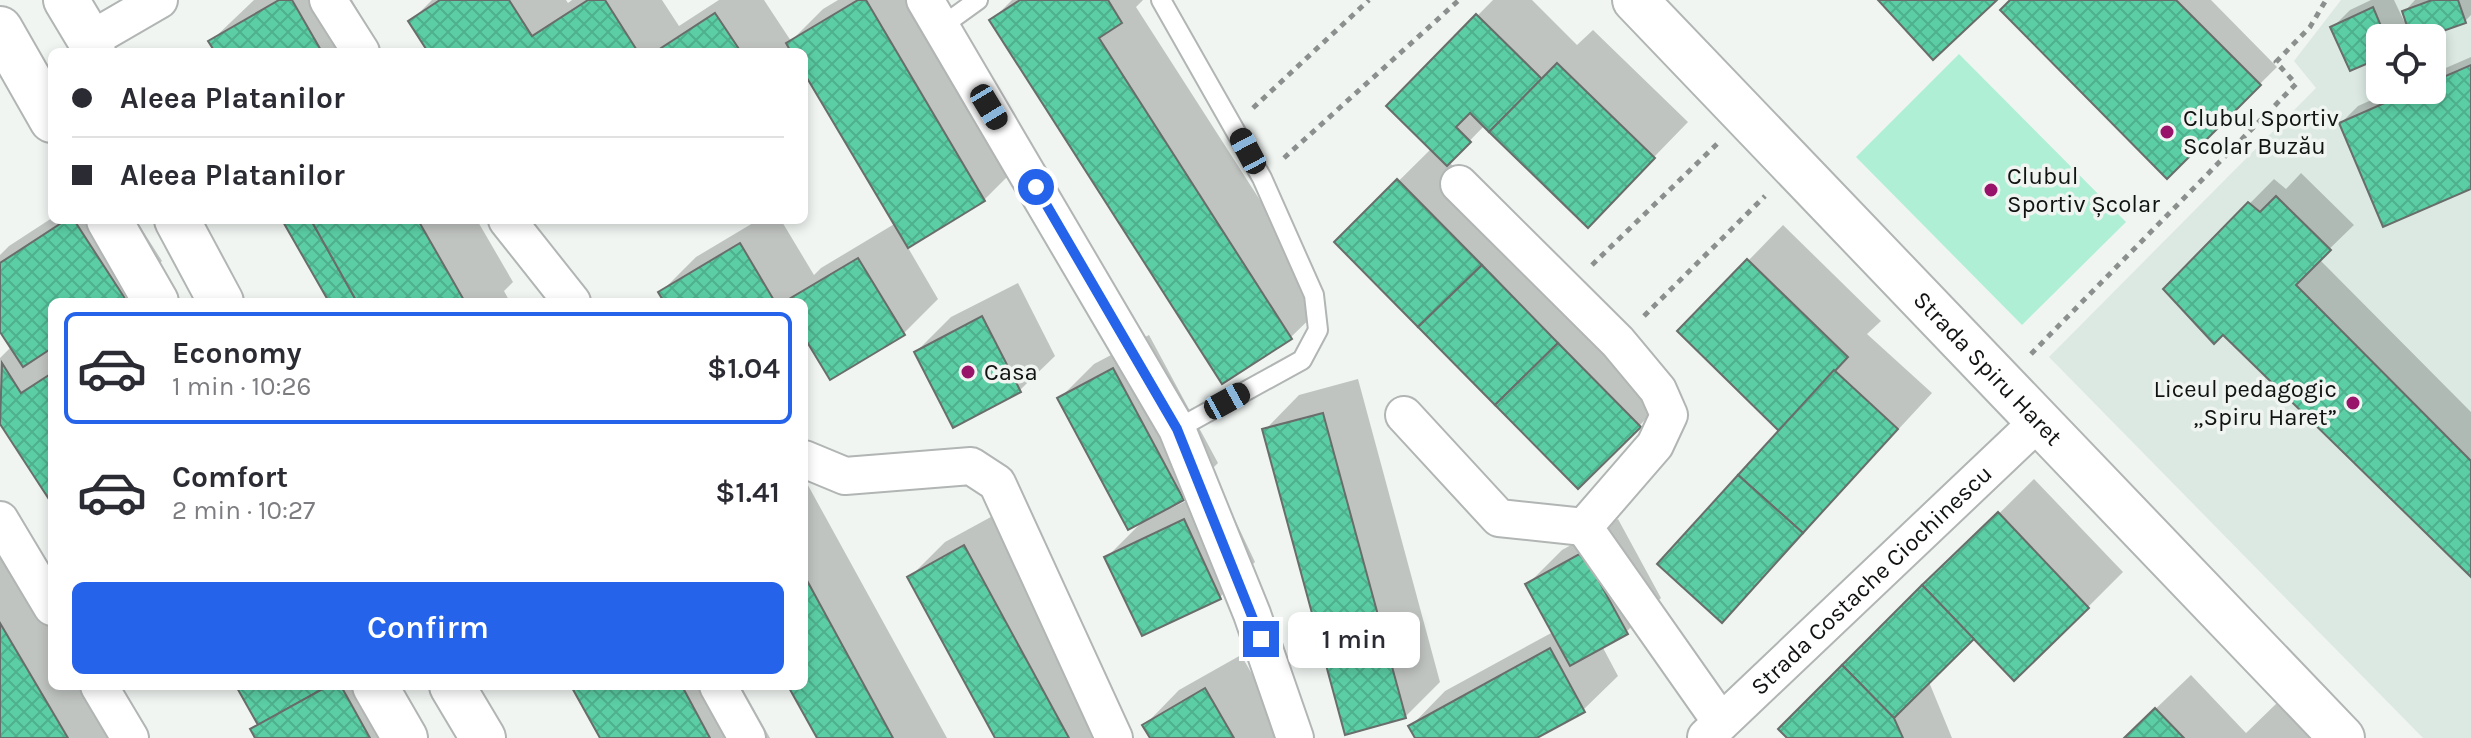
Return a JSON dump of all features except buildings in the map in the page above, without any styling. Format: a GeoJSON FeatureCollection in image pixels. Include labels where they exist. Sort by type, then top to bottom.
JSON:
{"type":"FeatureCollection","features":[{"type":"Feature","properties":{"kind":"street"},"geometry":{"type":"LineString","coordinates":[[66,0],[91,46],[159,0]]}},
{"type":"Feature","properties":{"kind":"street"},"geometry":{"type":"LineString","coordinates":[[328,0],[358,48]]}},
{"type":"Feature","properties":{"kind":"street","name":"Strada Spiru Haret"},"geometry":{"type":"LineString","coordinates":[[1635,0],[2342,738]]}},
{"type":"Feature","properties":{"kind":"street"},"geometry":{"type":"LineString","coordinates":[[934,13],[1177,429],[1252,614],[1295,738]]}},
{"type":"Feature","properties":{"kind":"street"},"geometry":{"type":"LineString","coordinates":[[0,29],[48,113]]}},
{"type":"Feature","properties":{"kind":"street"},"geometry":{"type":"LineString","coordinates":[[1459,184],[1618,342],[1658,390],[1669,415],[1655,445],[1584,527]]}},
{"type":"Feature","properties":{"kind":"street"},"geometry":{"type":"LineString","coordinates":[[111,224],[154,298]]}},
{"type":"Feature","properties":{"kind":"street"},"geometry":{"type":"LineString","coordinates":[[179,224],[219,298]]}},
{"type":"Feature","properties":{"kind":"street"},"geometry":{"type":"LineString","coordinates":[[510,224],[569,298]]}},
{"type":"Feature","properties":{"kind":"street"},"geometry":{"type":"LineString","coordinates":[[1404,415],[1499,518],[1584,527]]}},
{"type":"Feature","properties":{"kind":"street","name":"Strada Costache Ciochinescu"},"geometry":{"type":"LineString","coordinates":[[1713,730],[2039,421]]}},
{"type":"Feature","properties":{"kind":"street"},"geometry":{"type":"LineString","coordinates":[[808,461],[845,476],[971,466],[997,483],[1114,738]]}},
{"type":"Feature","properties":{"kind":"street"},"geometry":{"type":"LineString","coordinates":[[0,520],[48,600]]}},
{"type":"Feature","properties":{"kind":"street"},"geometry":{"type":"LineString","coordinates":[[1584,527],[1713,730]]}},
{"type":"Feature","properties":{"kind":"street"},"geometry":{"type":"LineString","coordinates":[[101,690],[130,738]]}},
{"type":"Feature","properties":{"kind":"street"},"geometry":{"type":"LineString","coordinates":[[377,690],[405,738]]}},
{"type":"Feature","properties":{"kind":"street"},"geometry":{"type":"LineString","coordinates":[[454,690],[483,738]]}},
{"type":"Feature","properties":{"kind":"street"},"geometry":{"type":"LineString","coordinates":[[720,690],[747,738]]}},
{"type":"Feature","properties":{"kind":"lane"},"geometry":{"type":"LineString","coordinates":[[934,13],[978,0]]}},
{"type":"Feature","properties":{"kind":"lane"},"geometry":{"type":"LineString","coordinates":[[1161,0],[1262,178],[1314,295],[1318,330],[1302,360],[1177,429]]}},
{"type":"Feature","properties":{"kind":"path"},"geometry":{"type":"LineString","coordinates":[[1234,125],[1369,0]]}},
{"type":"Feature","properties":{"kind":"path"},"geometry":{"type":"LineString","coordinates":[[1262,178],[1459,0]]}},
{"type":"Feature","properties":{"kind":"path"},"geometry":{"type":"LineString","coordinates":[[2002,383],[2296,84],[2276,62],[2310,27],[2326,0]]}},
{"type":"Feature","properties":{"kind":"path"},"geometry":{"type":"LineString","coordinates":[[1565,290],[1746,116]]}},
{"type":"Feature","properties":{"kind":"path"},"geometry":{"type":"LineString","coordinates":[[1618,342],[1794,167]]}},
{"type":"Feature","properties":{"kind":"shaded area"},"geometry":{"type":"Polygon","coordinates":[[[2341,0],[2471,0],[2471,738],[2423,738],[2049,357],[2316,88],[2294,61],[2341,0]]]}},
{"type":"Feature","properties":{"kind":"green space","name":"Clubul Sportiv Școlar"},"geometry":{"type":"Polygon","coordinates":[[[1959,54],[2126,222],[2022,325],[1856,157],[1959,54]]]}},
{"type":"Feature","properties":{"kind":"place","name":"Clubul Sportiv Scolar Buzău"},"geometry":{"type":"Point","coordinates":[2167,132]}},
{"type":"Feature","properties":{"kind":"place","name":"Clubul Sportiv Școlar"},"geometry":{"type":"Point","coordinates":[1991,190]}},
{"type":"Feature","properties":{"kind":"place","name":"Casa"},"geometry":{"type":"Point","coordinates":[968,372]}},
{"type":"Feature","properties":{"kind":"place","name":"Liceul pedagogic „Spiru Haret”"},"geometry":{"type":"Point","coordinates":[2353,403]}},
{"type":"Feature","properties":{"kind":"route"},"geometry":{"type":"LineString","coordinates":[[1036,187],[1177,429],[1261,639]]}}]}
